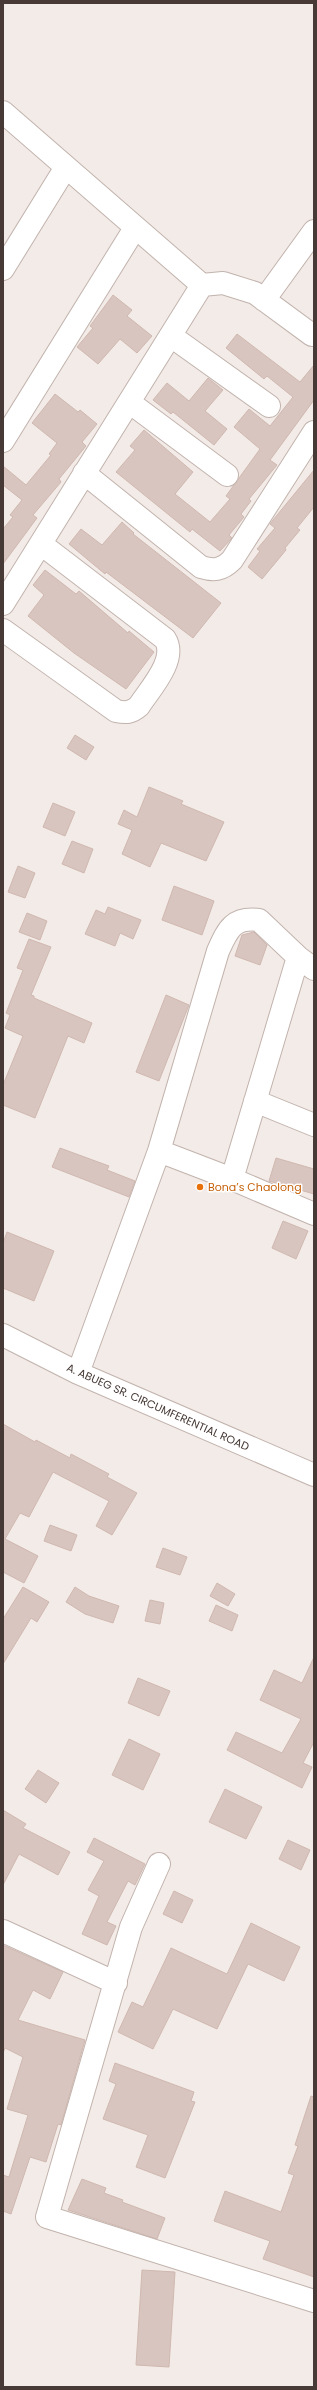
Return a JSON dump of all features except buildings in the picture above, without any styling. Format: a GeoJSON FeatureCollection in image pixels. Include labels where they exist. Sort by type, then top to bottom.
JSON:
{"type":"FeatureCollection","features":[{"type":"Feature","properties":{"kind":"street"},"geometry":{"type":"LineString","coordinates":[[3,112],[202,285],[223,283],[241,287],[264,300],[312,335]]}},
{"type":"Feature","properties":{"kind":"street"},"geometry":{"type":"LineString","coordinates":[[3,269],[66,167]]}},
{"type":"Feature","properties":{"kind":"street"},"geometry":{"type":"LineString","coordinates":[[3,441],[135,228]]}},
{"type":"Feature","properties":{"kind":"street"},"geometry":{"type":"LineString","coordinates":[[264,300],[313,233]]}},
{"type":"Feature","properties":{"kind":"street"},"geometry":{"type":"LineString","coordinates":[[3,604],[202,285]]}},
{"type":"Feature","properties":{"kind":"street"},"geometry":{"type":"LineString","coordinates":[[170,336],[269,406]]}},
{"type":"Feature","properties":{"kind":"street"},"geometry":{"type":"LineString","coordinates":[[129,402],[227,475]]}},
{"type":"Feature","properties":{"kind":"street"},"geometry":{"type":"LineString","coordinates":[[84,473],[201,566],[217,570],[224,568],[232,560],[314,432]]}},
{"type":"Feature","properties":{"kind":"street"},"geometry":{"type":"LineString","coordinates":[[3,630],[116,711],[125,713],[133,711],[138,706],[168,661],[170,650],[165,639],[41,544]]}},
{"type":"Feature","properties":{"kind":"street"},"geometry":{"type":"LineString","coordinates":[[78,1373],[159,1151],[218,951],[225,936],[233,925],[241,920],[259,920],[306,963],[255,1101],[232,1179]]}},
{"type":"Feature","properties":{"kind":"street"},"geometry":{"type":"LineString","coordinates":[[255,1101],[314,1125]]}},
{"type":"Feature","properties":{"kind":"street"},"geometry":{"type":"LineString","coordinates":[[159,1151],[232,1179],[314,1214]]}},
{"type":"Feature","properties":{"kind":"street","name":"A. ABUEG SR. CIRCUMFERENTIAL ROAD"},"geometry":{"type":"LineString","coordinates":[[3,1335],[78,1373],[314,1475]]}},
{"type":"Feature","properties":{"kind":"street"},"geometry":{"type":"LineString","coordinates":[[159,1864],[131,1927],[47,2217],[314,2301]]}},
{"type":"Feature","properties":{"kind":"street"},"geometry":{"type":"LineString","coordinates":[[3,1931],[116,1983]]}},
{"type":"Feature","properties":{"kind":"place","name":"Bona’s Chaolong"},"geometry":{"type":"Point","coordinates":[200,1187]}}]}
